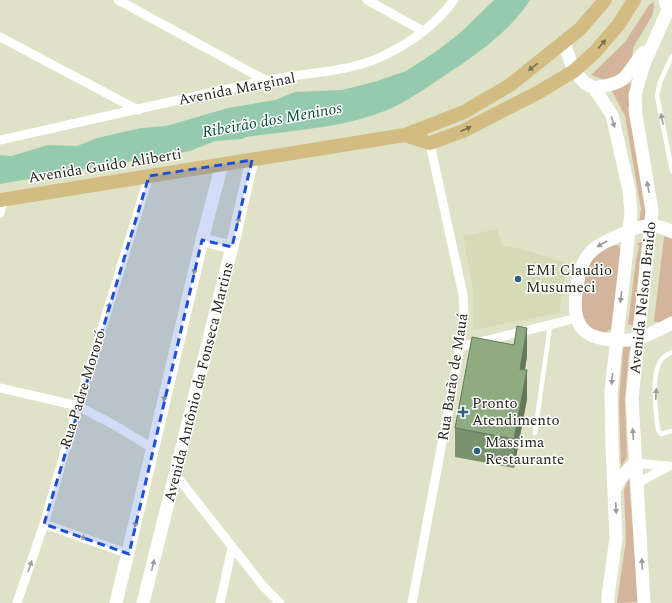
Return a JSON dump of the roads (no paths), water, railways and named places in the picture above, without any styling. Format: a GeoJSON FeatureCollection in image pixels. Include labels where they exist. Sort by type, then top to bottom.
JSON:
{"type":"FeatureCollection","features":[{"type":"Feature","properties":{"kind":"main road","name":"Avenida Guido Aliberti"},"geometry":{"type":"LineString","coordinates":[[2,200],[404,135],[425,128],[483,102],[510,85],[564,43],[594,14],[605,0]]}},
{"type":"Feature","properties":{"kind":"main road"},"geometry":{"type":"LineString","coordinates":[[430,143],[463,131],[512,107],[574,71],[596,51],[614,30],[634,0]]}},
{"type":"Feature","properties":{"kind":"main road","name":"Avenida Nelson Braido"},"geometry":{"type":"LineString","coordinates":[[643,602],[638,483],[635,463],[632,398],[652,225],[651,201],[634,103],[636,88],[668,4]]}},
{"type":"Feature","properties":{"kind":"main road"},"geometry":{"type":"LineString","coordinates":[[594,88],[615,85],[623,80],[653,42]]}},
{"type":"Feature","properties":{"kind":"main road","name":"Avenida Nelson Braido"},"geometry":{"type":"LineString","coordinates":[[564,43],[574,71],[585,83],[594,88],[612,115],[629,190],[631,213],[616,340],[611,416],[616,538],[606,601]]}},
{"type":"Feature","properties":{"kind":"main road","name":"Avenida Guido Aliberti"},"geometry":{"type":"LineString","coordinates":[[404,135],[430,143]]}},
{"type":"Feature","properties":{"kind":"main road","name":"Avenida Antônio da Fonseca Martins"},"geometry":{"type":"LineString","coordinates":[[143,603],[232,247],[252,160]]}},
{"type":"Feature","properties":{"kind":"main road","name":"Avenida Antônio da Fonseca Martins"},"geometry":{"type":"LineString","coordinates":[[116,603],[129,554],[152,448],[202,240],[222,164]]}},
{"type":"Feature","properties":{"kind":"main road"},"geometry":{"type":"LineString","coordinates":[[672,232],[652,225],[630,230],[596,247],[585,260],[580,270],[576,296],[577,318],[581,328],[592,337],[616,340],[638,339],[672,323]]}},
{"type":"Feature","properties":{"kind":"main road"},"geometry":{"type":"LineString","coordinates":[[202,240],[232,247]]}},
{"type":"Feature","properties":{"kind":"main road"},"geometry":{"type":"LineString","coordinates":[[615,489],[620,479],[635,463]]}},
{"type":"Feature","properties":{"kind":"street"},"geometry":{"type":"LineString","coordinates":[[118,0],[130,3],[265,80]]}},
{"type":"Feature","properties":{"kind":"street"},"geometry":{"type":"LineString","coordinates":[[367,0],[423,31]]}},
{"type":"Feature","properties":{"kind":"street","name":"Avenida Marginal"},"geometry":{"type":"LineString","coordinates":[[0,140],[138,110],[265,80],[332,72],[358,66],[381,57],[405,44],[435,22],[454,0]]}},
{"type":"Feature","properties":{"kind":"street"},"geometry":{"type":"LineString","coordinates":[[0,37],[138,110]]}},
{"type":"Feature","properties":{"kind":"street","name":"Rua Barão de Mauá"},"geometry":{"type":"LineString","coordinates":[[412,603],[460,347],[464,314],[463,296],[430,143],[425,128]]}},
{"type":"Feature","properties":{"kind":"street","name":"Rua Padre Mororó"},"geometry":{"type":"LineString","coordinates":[[17,603],[44,524],[78,406],[149,176]]}},
{"type":"Feature","properties":{"kind":"street"},"geometry":{"type":"LineString","coordinates":[[0,213],[2,200]]}},
{"type":"Feature","properties":{"kind":"street"},"geometry":{"type":"LineString","coordinates":[[460,347],[550,326],[577,318]]}},
{"type":"Feature","properties":{"kind":"street"},"geometry":{"type":"LineString","coordinates":[[0,388],[78,406],[116,426],[152,448]]}},
{"type":"Feature","properties":{"kind":"street"},"geometry":{"type":"LineString","coordinates":[[635,463],[669,466],[638,483]]}},
{"type":"Feature","properties":{"kind":"street"},"geometry":{"type":"LineString","coordinates":[[175,474],[232,548],[263,586],[280,603]]}},
{"type":"Feature","properties":{"kind":"street"},"geometry":{"type":"LineString","coordinates":[[44,524],[129,554]]}},
{"type":"Feature","properties":{"kind":"street"},"geometry":{"type":"LineString","coordinates":[[220,603],[232,548]]}},
{"type":"Feature","properties":{"kind":"lane"},"geometry":{"type":"LineString","coordinates":[[672,56],[660,82],[657,95],[672,171]]}},
{"type":"Feature","properties":{"kind":"lane"},"geometry":{"type":"LineString","coordinates":[[535,433],[550,326]]}},
{"type":"Feature","properties":{"kind":"lane"},"geometry":{"type":"LineString","coordinates":[[672,352],[661,360],[658,366],[655,401],[658,430],[661,434],[672,431]]}},
{"type":"Feature","properties":{"kind":"water","name":"Ribeirão dos Meninos"},"geometry":{"type":"Polygon","coordinates":[[[494,0],[530,0],[507,28],[479,52],[409,99],[375,115],[339,124],[246,137],[242,139],[215,141],[190,151],[0,184],[0,155],[11,156],[48,145],[77,146],[97,138],[141,128],[166,126],[228,108],[275,100],[295,92],[342,90],[374,82],[406,71],[434,53],[460,33],[494,0]]]}},
{"type":"Feature","properties":{"kind":"place","name":"EMI Claudio Musumeci"},"geometry":{"type":"Point","coordinates":[518,279]}},
{"type":"Feature","properties":{"kind":"place","name":"Pronto Atendimento"},"geometry":{"type":"Point","coordinates":[463,412]}},
{"type":"Feature","properties":{"kind":"place","name":"Massima Restaurante"},"geometry":{"type":"Point","coordinates":[477,451]}}]}
